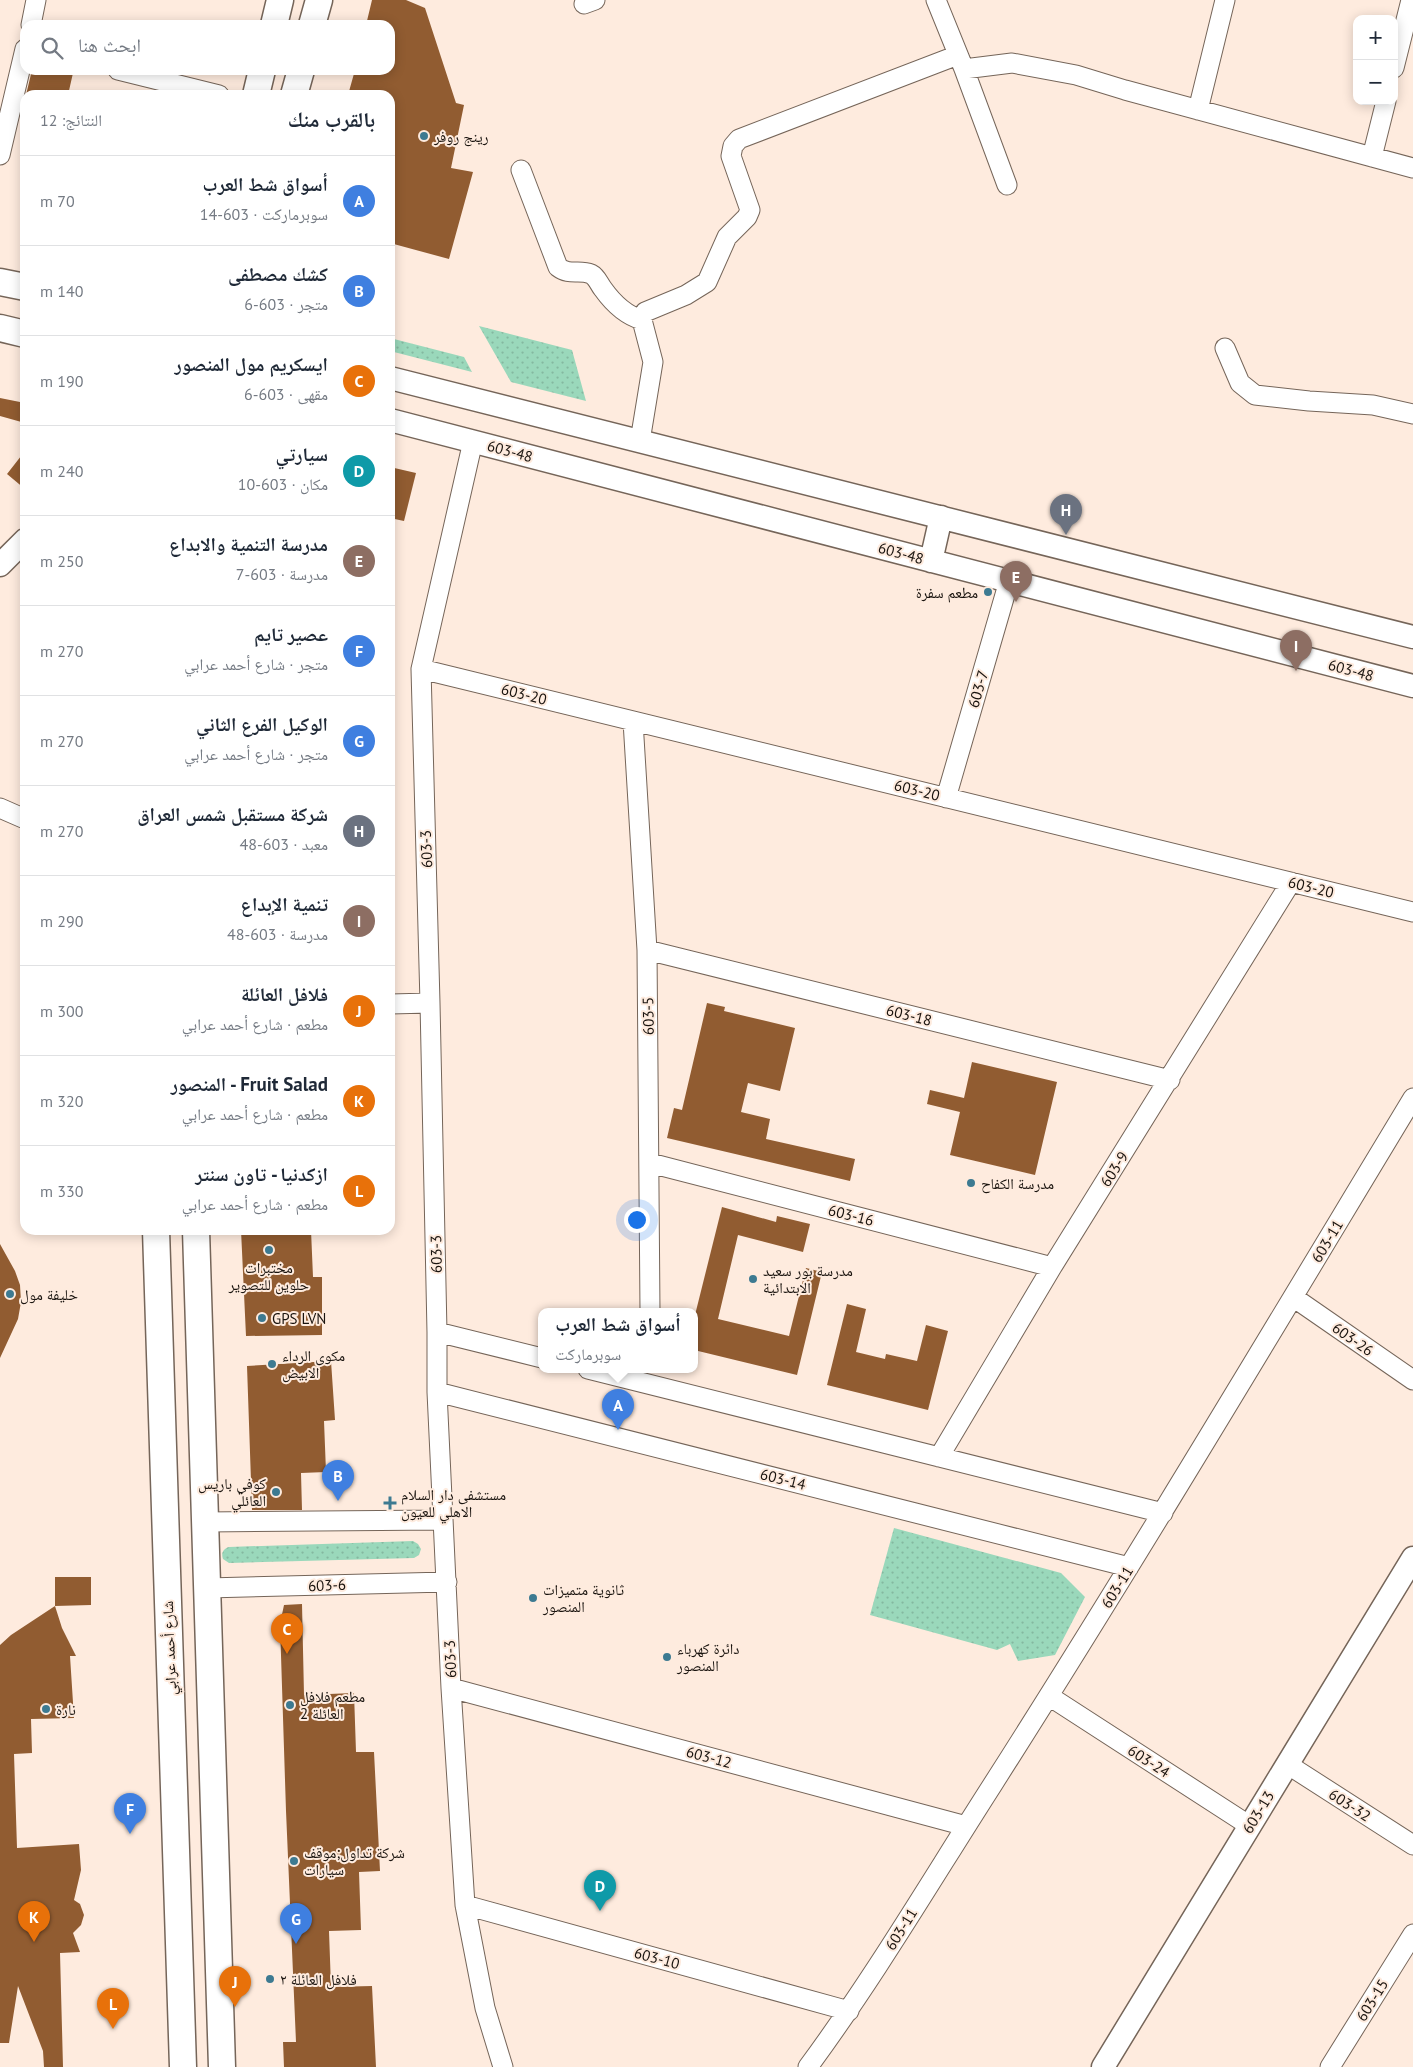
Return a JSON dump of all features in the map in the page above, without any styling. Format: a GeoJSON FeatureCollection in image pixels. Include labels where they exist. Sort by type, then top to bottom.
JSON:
{"type":"FeatureCollection","features":[{"type":"Feature","properties":{"kind":"main road"},"geometry":{"type":"LineString","coordinates":[[275,20],[280,0]]}},
{"type":"Feature","properties":{"kind":"main road"},"geometry":{"type":"LineString","coordinates":[[313,20],[319,0]]}},
{"type":"Feature","properties":{"kind":"main road"},"geometry":{"type":"LineString","coordinates":[[257,90],[261,75]]}},
{"type":"Feature","properties":{"kind":"main road"},"geometry":{"type":"LineString","coordinates":[[295,90],[300,75]]}},
{"type":"Feature","properties":{"kind":"main road"},"geometry":{"type":"LineString","coordinates":[[0,328],[20,333]]}},
{"type":"Feature","properties":{"kind":"main road","name":"شارع أحمد عرابي"},"geometry":{"type":"LineString","coordinates":[[156,1235],[183,2067]]}},
{"type":"Feature","properties":{"kind":"main road"},"geometry":{"type":"LineString","coordinates":[[196,1235],[222,2067]]}},
{"type":"Feature","properties":{"kind":"street"},"geometry":{"type":"LineString","coordinates":[[31,20],[36,0]]}},
{"type":"Feature","properties":{"kind":"street"},"geometry":{"type":"LineString","coordinates":[[936,0],[1006,185]]}},
{"type":"Feature","properties":{"kind":"street"},"geometry":{"type":"LineString","coordinates":[[1198,110],[1225,0]]}},
{"type":"Feature","properties":{"kind":"street"},"geometry":{"type":"LineString","coordinates":[[1396,60],[1411,0]]}},
{"type":"Feature","properties":{"kind":"street"},"geometry":{"type":"LineString","coordinates":[[640,440],[653,362],[642,320],[645,312],[686,294],[707,282],[727,236],[748,217],[750,210],[731,156],[733,146],[739,139],[961,62],[1012,63],[1076,75],[1413,168]]}},
{"type":"Feature","properties":{"kind":"street"},"geometry":{"type":"LineString","coordinates":[[0,155],[20,69]]}},
{"type":"Feature","properties":{"kind":"street"},"geometry":{"type":"LineString","coordinates":[[138,75],[199,90]]}},
{"type":"Feature","properties":{"kind":"street"},"geometry":{"type":"LineString","coordinates":[[1372,157],[1385,105]]}},
{"type":"Feature","properties":{"kind":"street"},"geometry":{"type":"LineString","coordinates":[[521,170],[558,267],[565,272],[590,274],[596,277],[602,289],[621,309],[630,316],[642,320]]}},
{"type":"Feature","properties":{"kind":"street"},"geometry":{"type":"LineString","coordinates":[[1225,348],[1240,383],[1255,395],[1373,405],[1413,414]]}},
{"type":"Feature","properties":{"kind":"street"},"geometry":{"type":"LineString","coordinates":[[395,379],[1413,637]]}},
{"type":"Feature","properties":{"kind":"street","name":"603-48"},"geometry":{"type":"LineString","coordinates":[[395,421],[1413,686]]}},
{"type":"Feature","properties":{"kind":"street","name":"603-3"},"geometry":{"type":"LineString","coordinates":[[473,441],[421,669],[430,1002],[437,1392],[451,1688],[466,1905],[484,2008],[503,2067]]}},
{"type":"Feature","properties":{"kind":"street"},"geometry":{"type":"LineString","coordinates":[[932,561],[942,517]]}},
{"type":"Feature","properties":{"kind":"street","name":"603-7"},"geometry":{"type":"LineString","coordinates":[[946,798],[1009,581]]}},
{"type":"Feature","properties":{"kind":"street","name":"603-20"},"geometry":{"type":"LineString","coordinates":[[421,669],[1413,912]]}},
{"type":"Feature","properties":{"kind":"street","name":"603-5"},"geometry":{"type":"LineString","coordinates":[[633,720],[647,950],[650,1308]]}},
{"type":"Feature","properties":{"kind":"street"},"geometry":{"type":"LineString","coordinates":[[0,808],[20,817]]}},
{"type":"Feature","properties":{"kind":"street","name":"603-9"},"geometry":{"type":"LineString","coordinates":[[939,1457],[1052,1267],[1170,1080],[1291,882]]}},
{"type":"Feature","properties":{"kind":"street","name":"603-18"},"geometry":{"type":"LineString","coordinates":[[647,950],[1170,1080]]}},
{"type":"Feature","properties":{"kind":"street"},"geometry":{"type":"LineString","coordinates":[[395,1004],[430,1002]]}},
{"type":"Feature","properties":{"kind":"street","name":"603-11"},"geometry":{"type":"LineString","coordinates":[[808,2067],[849,2011],[1049,1696],[1163,1513],[1413,1098]]}},
{"type":"Feature","properties":{"kind":"street","name":"603-16"},"geometry":{"type":"LineString","coordinates":[[650,1163],[1052,1267]]}},
{"type":"Feature","properties":{"kind":"street","name":"603-26"},"geometry":{"type":"LineString","coordinates":[[1293,1297],[1413,1380]]}},
{"type":"Feature","properties":{"kind":"street"},"geometry":{"type":"LineString","coordinates":[[437,1332],[538,1357]]}},
{"type":"Feature","properties":{"kind":"street"},"geometry":{"type":"LineString","coordinates":[[623,1373],[650,1376],[939,1457],[1163,1513]]}},
{"type":"Feature","properties":{"kind":"street","name":"603-14"},"geometry":{"type":"LineString","coordinates":[[437,1392],[1129,1566]]}},
{"type":"Feature","properties":{"kind":"street"},"geometry":{"type":"LineString","coordinates":[[205,1522],[442,1520]]}},
{"type":"Feature","properties":{"kind":"street","name":"603-13"},"geometry":{"type":"LineString","coordinates":[[1103,2067],[1413,1558]]}},
{"type":"Feature","properties":{"kind":"street","name":"603-6"},"geometry":{"type":"LineString","coordinates":[[207,1588],[447,1582]]}},
{"type":"Feature","properties":{"kind":"street","name":"603-12"},"geometry":{"type":"LineString","coordinates":[[451,1688],[966,1826]]}},
{"type":"Feature","properties":{"kind":"street","name":"603-24"},"geometry":{"type":"LineString","coordinates":[[1049,1696],[1250,1826]]}},
{"type":"Feature","properties":{"kind":"street","name":"603-32"},"geometry":{"type":"LineString","coordinates":[[1287,1764],[1413,1845]]}},
{"type":"Feature","properties":{"kind":"street","name":"603-10"},"geometry":{"type":"LineString","coordinates":[[466,1905],[849,2011]]}},
{"type":"Feature","properties":{"kind":"street","name":"603-15"},"geometry":{"type":"LineString","coordinates":[[1330,2067],[1413,1934]]}},
{"type":"Feature","properties":{"kind":"green space"},"geometry":{"type":"Polygon","coordinates":[[[479,326],[572,350],[586,401],[511,382],[479,326]]]}},
{"type":"Feature","properties":{"kind":"green space"},"geometry":{"type":"Polygon","coordinates":[[[395,339],[464,357],[472,372],[395,352],[395,339]]]}},
{"type":"Feature","properties":{"kind":"green space"},"geometry":{"type":"Polygon","coordinates":[[[894,1528],[1061,1573],[1085,1597],[1055,1655],[1018,1661],[1010,1644],[997,1650],[870,1615],[894,1528]]]}},
{"type":"Feature","properties":{"kind":"green space"},"geometry":{"type":"Polygon","coordinates":[[[413,1541],[421,1549],[419,1555],[414,1558],[229,1563],[223,1559],[222,1555],[224,1550],[229,1547],[413,1541]]]}},
{"type":"Feature","properties":{"kind":"building","name":"رينج روفر"},"geometry":{"type":"Polygon","coordinates":[[[372,0],[406,0],[425,8],[456,103],[464,105],[451,168],[473,172],[449,259],[395,244],[395,90],[349,90],[354,75],[395,75],[395,20],[367,20],[372,0]]]}},
{"type":"Feature","properties":{"kind":"building"},"geometry":{"type":"Polygon","coordinates":[[[31,75],[73,75],[69,90],[27,90],[31,75]]]}},
{"type":"Feature","properties":{"kind":"building"},"geometry":{"type":"Polygon","coordinates":[[[0,398],[20,402],[20,422],[0,416],[0,398]]]}},
{"type":"Feature","properties":{"kind":"building"},"geometry":{"type":"Polygon","coordinates":[[[20,457],[20,485],[7,474],[20,457]]]}},
{"type":"Feature","properties":{"kind":"building"},"geometry":{"type":"Polygon","coordinates":[[[395,468],[416,473],[404,521],[395,519],[395,468]]]}},
{"type":"Feature","properties":{"kind":"building"},"geometry":{"type":"Polygon","coordinates":[[[707,1003],[725,1007],[724,1011],[795,1028],[780,1091],[748,1083],[741,1112],[770,1119],[766,1139],[855,1159],[850,1181],[667,1138],[674,1108],[682,1110],[707,1003]]]}},
{"type":"Feature","properties":{"kind":"building"},"geometry":{"type":"Polygon","coordinates":[[[972,1062],[1057,1082],[1035,1175],[950,1155],[960,1112],[927,1104],[930,1090],[964,1098],[972,1062]]]}},
{"type":"Feature","properties":{"kind":"building"},"geometry":{"type":"Polygon","coordinates":[[[722,1207],[776,1222],[777,1216],[810,1224],[803,1252],[738,1235],[718,1319],[789,1336],[806,1268],[822,1272],[797,1375],[698,1351],[697,1308],[722,1207]]]}},
{"type":"Feature","properties":{"kind":"building"},"geometry":{"type":"Polygon","coordinates":[[[241,1235],[311,1235],[313,1277],[322,1277],[322,1335],[246,1336],[241,1235]]]}},
{"type":"Feature","properties":{"kind":"building","name":"خليفة مول"},"geometry":{"type":"Polygon","coordinates":[[[0,1244],[15,1271],[20,1285],[21,1302],[18,1319],[0,1358],[0,1244]]]}},
{"type":"Feature","properties":{"kind":"building"},"geometry":{"type":"Polygon","coordinates":[[[847,1304],[866,1309],[856,1352],[885,1359],[886,1354],[917,1361],[926,1325],[948,1331],[928,1410],[827,1385],[847,1304]]]}},
{"type":"Feature","properties":{"kind":"building"},"geometry":{"type":"Polygon","coordinates":[[[331,1361],[335,1420],[324,1421],[326,1472],[301,1473],[302,1510],[252,1510],[247,1366],[331,1361]]]}},
{"type":"Feature","properties":{"kind":"building"},"geometry":{"type":"Polygon","coordinates":[[[55,1577],[91,1577],[91,1605],[55,1606],[55,1577]]]}},
{"type":"Feature","properties":{"kind":"building"},"geometry":{"type":"Polygon","coordinates":[[[302,1604],[304,1695],[354,1693],[356,1752],[374,1752],[380,1871],[359,1872],[361,1930],[329,1931],[331,1987],[372,1986],[376,2067],[284,2067],[283,2042],[296,2042],[280,1624],[284,1605],[302,1604]]]}},
{"type":"Feature","properties":{"kind":"building"},"geometry":{"type":"Polygon","coordinates":[[[55,1606],[62,1628],[76,1656],[70,1656],[74,1718],[31,1719],[32,1753],[14,1754],[17,1848],[79,1844],[81,1870],[74,1900],[80,1904],[84,1915],[81,1925],[73,1933],[80,1952],[60,1953],[63,2067],[44,2067],[43,2051],[18,1986],[9,2043],[0,2043],[0,1645],[11,1635],[55,1606]]]}},
{"type":"Feature","properties":{"kind":"place","name":"رينج روفر"},"geometry":{"type":"Point","coordinates":[424,136]}},
{"type":"Feature","properties":{"kind":"place","name":"شركة مستقبل شمس العراق"},"geometry":{"type":"Point","coordinates":[1066,535]}},
{"type":"Feature","properties":{"kind":"place","name":"مطعم سفرة"},"geometry":{"type":"Point","coordinates":[988,592]}},
{"type":"Feature","properties":{"kind":"place","name":"مدرسة التنمية والابداع"},"geometry":{"type":"Point","coordinates":[1016,602]}},
{"type":"Feature","properties":{"kind":"place","name":"تنمية الإبداع"},"geometry":{"type":"Point","coordinates":[1296,671]}},
{"type":"Feature","properties":{"kind":"place","name":"مدرسة الكفاح"},"geometry":{"type":"Point","coordinates":[971,1183]}},
{"type":"Feature","properties":{"kind":"place","name":"مختبرات حلوين للتصوير"},"geometry":{"type":"Point","coordinates":[269,1250]}},
{"type":"Feature","properties":{"kind":"place","name":"مدرسة بور سعيد الابتدائية"},"geometry":{"type":"Point","coordinates":[753,1279]}},
{"type":"Feature","properties":{"kind":"place","name":"خليفة مول"},"geometry":{"type":"Point","coordinates":[10,1294]}},
{"type":"Feature","properties":{"kind":"place","name":"GPS LVN"},"geometry":{"type":"Point","coordinates":[262,1318]}},
{"type":"Feature","properties":{"kind":"place","name":"مكوى الرداء الابيض"},"geometry":{"type":"Point","coordinates":[272,1364]}},
{"type":"Feature","properties":{"kind":"place","name":"أسواق شط العرب"},"geometry":{"type":"Point","coordinates":[618,1430]}},
{"type":"Feature","properties":{"kind":"place","name":"كوفي باريس العائلي"},"geometry":{"type":"Point","coordinates":[276,1492]}},
{"type":"Feature","properties":{"kind":"place","name":"كشك مصطفى"},"geometry":{"type":"Point","coordinates":[338,1501]}},
{"type":"Feature","properties":{"kind":"place","name":"مستشفى دار السلام الاهلي للعيون"},"geometry":{"type":"Point","coordinates":[390,1503]}},
{"type":"Feature","properties":{"kind":"place","name":"ثانوية متميزات المنصور"},"geometry":{"type":"Point","coordinates":[533,1598]}},
{"type":"Feature","properties":{"kind":"place","name":"ايسكريم مول المنصور"},"geometry":{"type":"Point","coordinates":[287,1654]}},
{"type":"Feature","properties":{"kind":"place","name":"دائرة كهرباء المنصور"},"geometry":{"type":"Point","coordinates":[667,1657]}},
{"type":"Feature","properties":{"kind":"place","name":"مطعم فلافل العائلة 2"},"geometry":{"type":"Point","coordinates":[290,1705]}},
{"type":"Feature","properties":{"kind":"place","name":"نارة"},"geometry":{"type":"Point","coordinates":[46,1709]}},
{"type":"Feature","properties":{"kind":"place","name":"عصير تايم"},"geometry":{"type":"Point","coordinates":[130,1834]}},
{"type":"Feature","properties":{"kind":"place","name":"شركة تداول;موقف سيارات"},"geometry":{"type":"Point","coordinates":[294,1861]}},
{"type":"Feature","properties":{"kind":"place","name":"سيارتي"},"geometry":{"type":"Point","coordinates":[600,1911]}},
{"type":"Feature","properties":{"kind":"place","name":"Fruit Salad - المنصور"},"geometry":{"type":"Point","coordinates":[34,1942]}},
{"type":"Feature","properties":{"kind":"place","name":"الوكيل الفرع الثاني"},"geometry":{"type":"Point","coordinates":[296,1944]}},
{"type":"Feature","properties":{"kind":"place","name":"فلافل العائلة ٢"},"geometry":{"type":"Point","coordinates":[270,1979]}},
{"type":"Feature","properties":{"kind":"place","name":"فلافل العائلة"},"geometry":{"type":"Point","coordinates":[235,2007]}},
{"type":"Feature","properties":{"kind":"place","name":"ازكدنيا - تاون سنتر"},"geometry":{"type":"Point","coordinates":[113,2029]}}]}
